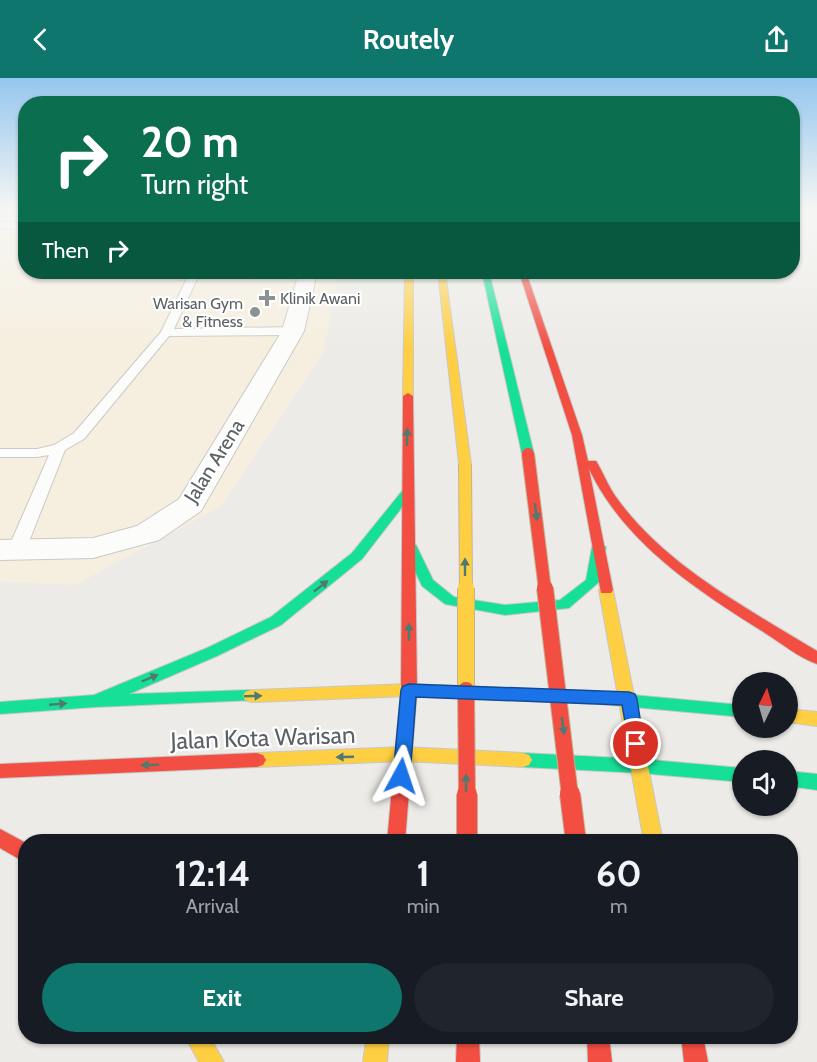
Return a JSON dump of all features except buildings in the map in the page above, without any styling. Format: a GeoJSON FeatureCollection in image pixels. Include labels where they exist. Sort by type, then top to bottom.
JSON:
{"type":"FeatureCollection","features":[{"type":"Feature","properties":{"kind":"main road"},"geometry":{"type":"LineString","coordinates":[[397,834],[409,690],[407,493],[409,279]]}},
{"type":"Feature","properties":{"kind":"main road"},"geometry":{"type":"LineString","coordinates":[[442,279],[465,464],[467,834]]}},
{"type":"Feature","properties":{"kind":"main road"},"geometry":{"type":"LineString","coordinates":[[487,279],[528,454],[575,834]]}},
{"type":"Feature","properties":{"kind":"main road"},"geometry":{"type":"LineString","coordinates":[[524,279],[577,435],[629,699],[652,834]]}},
{"type":"Feature","properties":{"kind":"main road"},"geometry":{"type":"LineString","coordinates":[[577,435],[611,499],[652,546],[726,601],[817,658]]}},
{"type":"Feature","properties":{"kind":"main road"},"geometry":{"type":"LineString","coordinates":[[96,701],[212,652],[276,621],[357,556],[407,493]]}},
{"type":"Feature","properties":{"kind":"main road"},"geometry":{"type":"LineString","coordinates":[[409,544],[426,583],[450,601],[505,610],[564,605],[592,582],[599,545]]}},
{"type":"Feature","properties":{"kind":"main road"},"geometry":{"type":"LineString","coordinates":[[0,708],[96,701],[409,690],[629,699],[732,710]]}},
{"type":"Feature","properties":{"kind":"main road"},"geometry":{"type":"LineString","coordinates":[[798,717],[817,719]]}},
{"type":"Feature","properties":{"kind":"main road","name":"Jalan Kota Warisan"},"geometry":{"type":"LineString","coordinates":[[0,771],[403,754],[639,766],[732,774]]}},
{"type":"Feature","properties":{"kind":"main road"},"geometry":{"type":"LineString","coordinates":[[798,780],[817,782]]}},
{"type":"Feature","properties":{"kind":"main road"},"geometry":{"type":"LineString","coordinates":[[0,838],[18,849]]}},
{"type":"Feature","properties":{"kind":"main road"},"geometry":{"type":"LineString","coordinates":[[201,1044],[212,1062]]}},
{"type":"Feature","properties":{"kind":"main road"},"geometry":{"type":"LineString","coordinates":[[375,1062],[377,1044]]}},
{"type":"Feature","properties":{"kind":"main road"},"geometry":{"type":"LineString","coordinates":[[468,1044],[468,1062]]}},
{"type":"Feature","properties":{"kind":"main road"},"geometry":{"type":"LineString","coordinates":[[599,1044],[600,1062]]}},
{"type":"Feature","properties":{"kind":"main road"},"geometry":{"type":"LineString","coordinates":[[693,1044],[696,1062]]}},
{"type":"Feature","properties":{"kind":"street","name":"Jalan Arena"},"geometry":{"type":"LineString","coordinates":[[9,549],[93,548],[148,533],[190,505],[293,331],[306,279]]}},
{"type":"Feature","properties":{"kind":"lane"},"geometry":{"type":"LineString","coordinates":[[0,453],[37,453],[59,448],[79,436],[166,333],[192,279]]}},
{"type":"Feature","properties":{"kind":"lane"},"geometry":{"type":"LineString","coordinates":[[166,333],[293,331]]}},
{"type":"Feature","properties":{"kind":"lane"},"geometry":{"type":"LineString","coordinates":[[9,549],[59,448]]}},
{"type":"Feature","properties":{"kind":"shaded area"},"geometry":{"type":"Polygon","coordinates":[[[0,257],[18,257],[18,279],[338,279],[324,351],[222,506],[75,585],[0,582],[0,257]]]}},
{"type":"Feature","properties":{"kind":"traffic: fast"},"geometry":{"type":"LineString","coordinates":[[487,279],[528,454]]}},
{"type":"Feature","properties":{"kind":"traffic: fast"},"geometry":{"type":"LineString","coordinates":[[96,701],[212,652],[276,621],[357,556],[407,493]]}},
{"type":"Feature","properties":{"kind":"traffic: fast"},"geometry":{"type":"LineString","coordinates":[[411,548],[427,583],[450,601],[505,610],[564,605],[592,582],[599,547]]}},
{"type":"Feature","properties":{"kind":"traffic: fast"},"geometry":{"type":"LineString","coordinates":[[0,708],[96,701],[251,696]]}},
{"type":"Feature","properties":{"kind":"traffic: fast"},"geometry":{"type":"LineString","coordinates":[[600,698],[732,710]]}},
{"type":"Feature","properties":{"kind":"traffic: fast"},"geometry":{"type":"LineString","coordinates":[[523,760],[640,766],[732,774]]}},
{"type":"Feature","properties":{"kind":"traffic: fast"},"geometry":{"type":"LineString","coordinates":[[798,780],[817,782]]}},
{"type":"Feature","properties":{"kind":"traffic: slow"},"geometry":{"type":"LineString","coordinates":[[408,396],[409,279]]}},
{"type":"Feature","properties":{"kind":"traffic: slow"},"geometry":{"type":"LineString","coordinates":[[442,279],[465,464]]}},
{"type":"Feature","properties":{"kind":"traffic: slow"},"geometry":{"type":"LineString","coordinates":[[465,464],[466,690]]}},
{"type":"Feature","properties":{"kind":"traffic: slow"},"geometry":{"type":"LineString","coordinates":[[606,590],[652,834]]}},
{"type":"Feature","properties":{"kind":"traffic: slow"},"geometry":{"type":"LineString","coordinates":[[251,696],[409,690],[600,698]]}},
{"type":"Feature","properties":{"kind":"traffic: slow"},"geometry":{"type":"LineString","coordinates":[[798,717],[817,719]]}},
{"type":"Feature","properties":{"kind":"traffic: slow"},"geometry":{"type":"LineString","coordinates":[[257,760],[403,754],[523,760]]}},
{"type":"Feature","properties":{"kind":"traffic: slow"},"geometry":{"type":"LineString","coordinates":[[201,1044],[212,1062]]}},
{"type":"Feature","properties":{"kind":"traffic: slow"},"geometry":{"type":"LineString","coordinates":[[375,1062],[377,1044]]}},
{"type":"Feature","properties":{"kind":"traffic: jam"},"geometry":{"type":"LineString","coordinates":[[524,279],[577,435],[606,590]]}},
{"type":"Feature","properties":{"kind":"traffic: jam"},"geometry":{"type":"LineString","coordinates":[[397,834],[409,690],[408,396]]}},
{"type":"Feature","properties":{"kind":"traffic: jam"},"geometry":{"type":"LineString","coordinates":[[528,454],[575,834]]}},
{"type":"Feature","properties":{"kind":"traffic: jam"},"geometry":{"type":"LineString","coordinates":[[592,463],[611,499],[654,547],[706,588],[817,658]]}},
{"type":"Feature","properties":{"kind":"traffic: jam"},"geometry":{"type":"LineString","coordinates":[[466,690],[467,834]]}},
{"type":"Feature","properties":{"kind":"traffic: jam"},"geometry":{"type":"LineString","coordinates":[[0,771],[257,760]]}},
{"type":"Feature","properties":{"kind":"traffic: jam"},"geometry":{"type":"LineString","coordinates":[[0,838],[18,849]]}},
{"type":"Feature","properties":{"kind":"traffic: jam"},"geometry":{"type":"LineString","coordinates":[[468,1044],[468,1062]]}},
{"type":"Feature","properties":{"kind":"traffic: jam"},"geometry":{"type":"LineString","coordinates":[[599,1044],[600,1062]]}},
{"type":"Feature","properties":{"kind":"traffic: jam"},"geometry":{"type":"LineString","coordinates":[[693,1044],[696,1062]]}},
{"type":"Feature","properties":{"kind":"place","name":"Klinik Awani"},"geometry":{"type":"Point","coordinates":[267,298]}},
{"type":"Feature","properties":{"kind":"place","name":"Warisan Gym & Fitness"},"geometry":{"type":"Point","coordinates":[255,312]}},
{"type":"Feature","properties":{"kind":"route"},"geometry":{"type":"LineString","coordinates":[[401,776],[409,690],[629,699],[636,744]]}}]}
